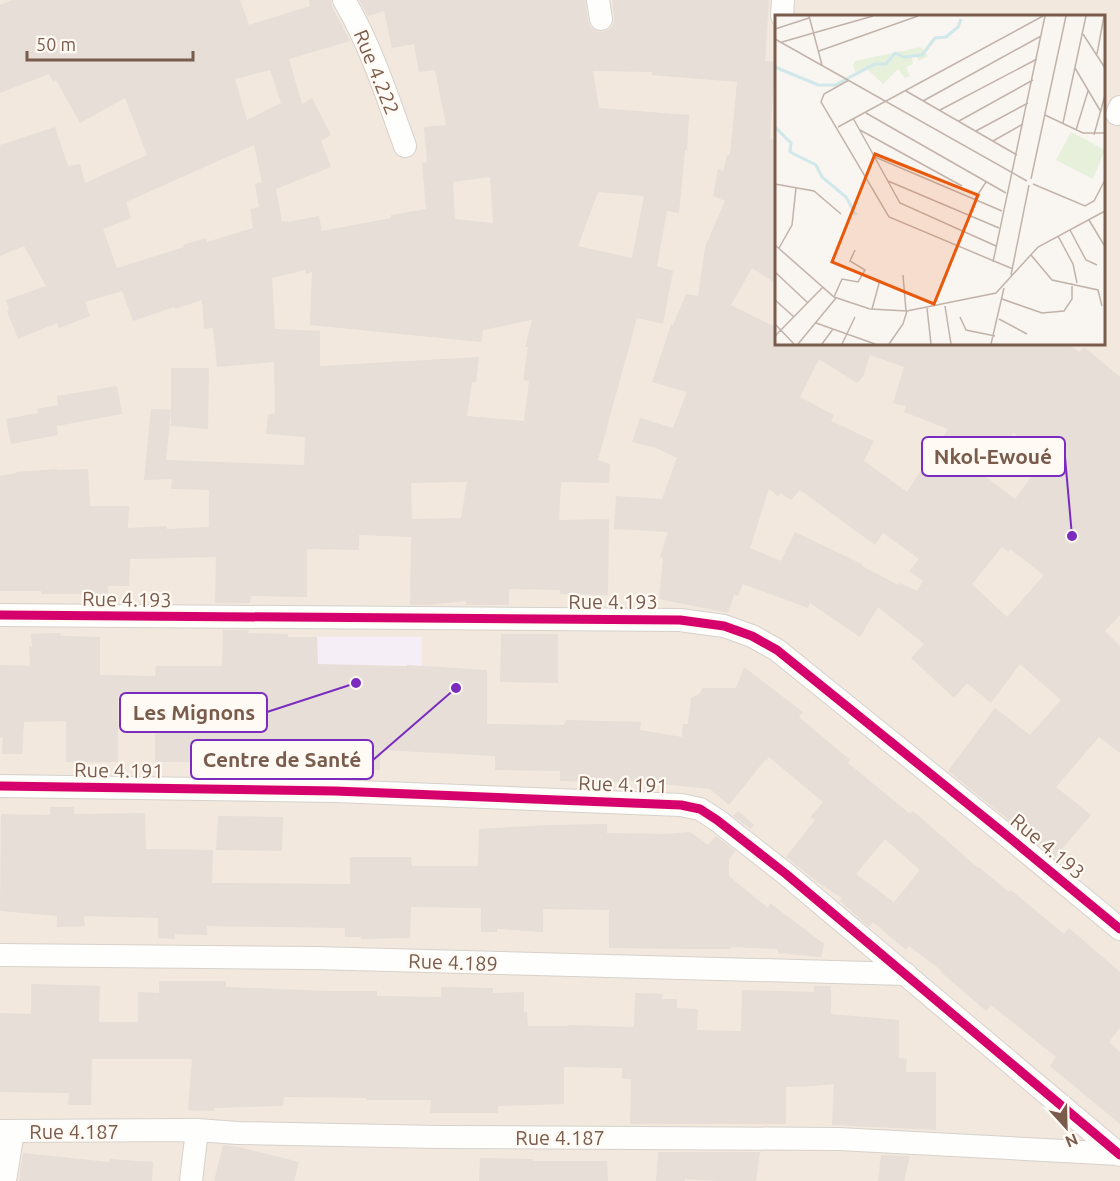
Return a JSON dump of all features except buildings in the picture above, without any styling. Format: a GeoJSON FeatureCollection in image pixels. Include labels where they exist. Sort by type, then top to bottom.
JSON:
{"type":"FeatureCollection","features":[{"type":"Feature","properties":{"kind":"street","name":"Rue 4.222"},"geometry":{"type":"LineString","coordinates":[[344,0],[358,24],[379,72],[405,146]]}},
{"type":"Feature","properties":{"kind":"street"},"geometry":{"type":"LineString","coordinates":[[782,15],[783,0]]}},
{"type":"Feature","properties":{"kind":"street","name":"Rue 4.193"},"geometry":{"type":"LineString","coordinates":[[0,615],[680,620],[724,626],[752,636],[777,650],[1120,930]]}},
{"type":"Feature","properties":{"kind":"street","name":"Rue 4.191"},"geometry":{"type":"LineString","coordinates":[[0,786],[335,791],[681,805],[700,809],[794,881],[1119,1154]]}},
{"type":"Feature","properties":{"kind":"street","name":"Rue 4.189"},"geometry":{"type":"LineString","coordinates":[[0,955],[315,958],[906,974]]}},
{"type":"Feature","properties":{"kind":"street"},"geometry":{"type":"LineString","coordinates":[[191,1181],[197,1130]]}},
{"type":"Feature","properties":{"kind":"street","name":"Rue 4.187"},"geometry":{"type":"LineString","coordinates":[[6,1131],[197,1130],[238,1133],[438,1137],[839,1139],[1119,1154]]}},
{"type":"Feature","properties":{"kind":"street"},"geometry":{"type":"LineString","coordinates":[[5,1181],[6,1131]]}},
{"type":"Feature","properties":{"kind":"shaded area"},"geometry":{"type":"Polygon","coordinates":[[[0,0],[1120,0],[1120,1181],[0,1181],[0,0]]]}},
{"type":"Feature","properties":{"kind":"shaded area"},"geometry":{"type":"Polygon","coordinates":[[[292,637],[422,637],[421,700],[291,699],[292,637]]]}},
{"type":"Feature","properties":{"kind":"cycle path"},"geometry":{"type":"LineString","coordinates":[[0,615],[680,620],[724,626],[752,636],[777,650],[1120,929]]}},
{"type":"Feature","properties":{"kind":"cycle path"},"geometry":{"type":"LineString","coordinates":[[0,786],[335,791],[681,805],[700,809],[786,874],[1120,1155]]}},
{"type":"Feature","properties":{"kind":"place","name":"Nkol-Ewoué"},"geometry":{"type":"Point","coordinates":[1072,536]}},
{"type":"Feature","properties":{"kind":"place","name":"Les Mignons"},"geometry":{"type":"Point","coordinates":[356,683]}},
{"type":"Feature","properties":{"kind":"place","name":"Centre de Santé"},"geometry":{"type":"Point","coordinates":[456,688]}}]}
